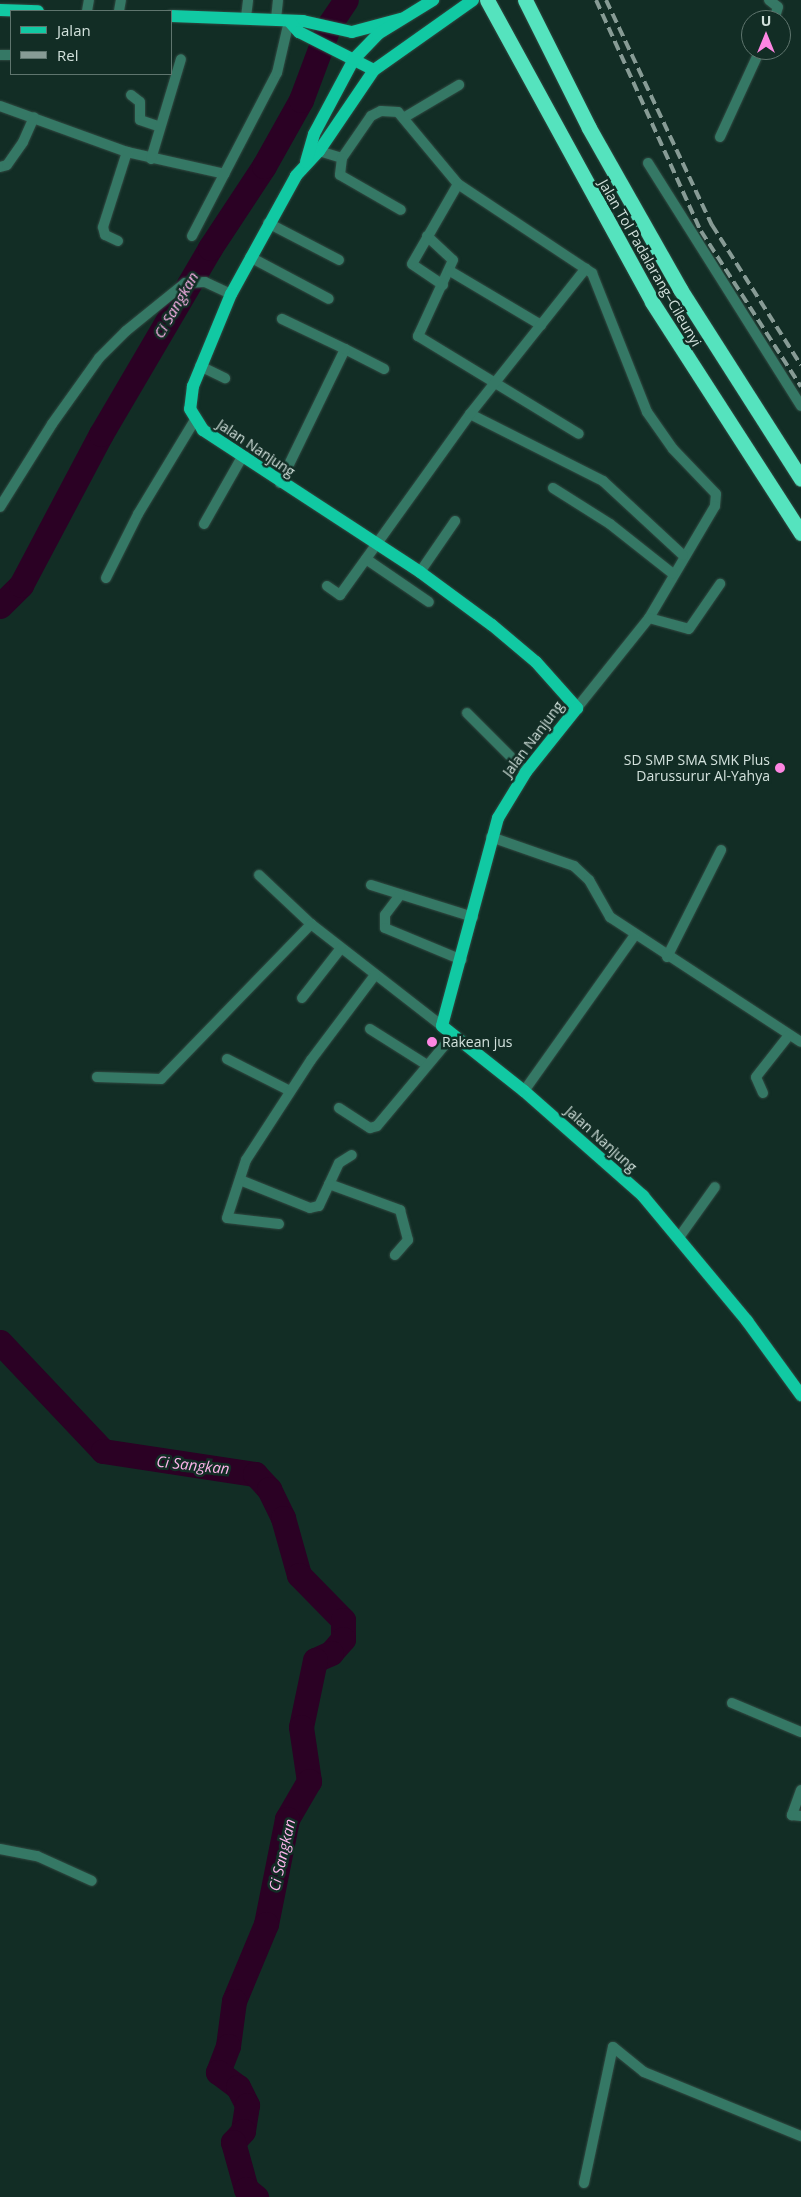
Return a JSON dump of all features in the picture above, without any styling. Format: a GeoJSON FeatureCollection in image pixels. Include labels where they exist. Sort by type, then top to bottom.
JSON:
{"type":"FeatureCollection","features":[{"type":"Feature","properties":{"kind":"highway","name":"Jalan Tol Padalarang–Cileunyi"},"geometry":{"type":"LineString","coordinates":[[487,0],[652,302],[801,533]]}},
{"type":"Feature","properties":{"kind":"highway","name":"Jalan Tol Padalarang–Cileunyi"},"geometry":{"type":"LineString","coordinates":[[525,0],[590,128],[680,289],[801,479]]}},
{"type":"Feature","properties":{"kind":"main road"},"geometry":{"type":"LineString","coordinates":[[195,420],[191,398],[200,366],[231,294],[268,224],[306,162],[314,134],[354,59],[378,34],[433,0]]}},
{"type":"Feature","properties":{"kind":"main road"},"geometry":{"type":"LineString","coordinates":[[306,162],[319,151],[374,70],[473,0]]}},
{"type":"Feature","properties":{"kind":"main road"},"geometry":{"type":"LineString","coordinates":[[172,16],[276,19],[301,26],[341,31],[401,19]]}},
{"type":"Feature","properties":{"kind":"main road"},"geometry":{"type":"LineString","coordinates":[[301,26],[331,47],[374,70]]}},
{"type":"Feature","properties":{"kind":"main road","name":"Jalan Nanjung"},"geometry":{"type":"LineString","coordinates":[[195,420],[242,457],[280,483],[420,572],[528,656],[577,708],[510,794],[491,837],[462,960],[442,1026],[524,1090],[643,1196],[680,1236],[800,1392]]}},
{"type":"Feature","properties":{"kind":"street"},"geometry":{"type":"LineString","coordinates":[[0,10],[2,0]]}},
{"type":"Feature","properties":{"kind":"street"},"geometry":{"type":"LineString","coordinates":[[246,17],[248,0]]}},
{"type":"Feature","properties":{"kind":"street"},"geometry":{"type":"LineString","coordinates":[[276,19],[278,0]]}},
{"type":"Feature","properties":{"kind":"street"},"geometry":{"type":"LineString","coordinates":[[769,0],[778,7],[777,10]]}},
{"type":"Feature","properties":{"kind":"street"},"geometry":{"type":"LineString","coordinates":[[192,236],[277,73],[289,22]]}},
{"type":"Feature","properties":{"kind":"street"},"geometry":{"type":"LineString","coordinates":[[151,159],[180,59]]}},
{"type":"Feature","properties":{"kind":"street"},"geometry":{"type":"LineString","coordinates":[[720,136],[755,60]]}},
{"type":"Feature","properties":{"kind":"street"},"geometry":{"type":"LineString","coordinates":[[404,117],[459,85]]}},
{"type":"Feature","properties":{"kind":"street"},"geometry":{"type":"LineString","coordinates":[[131,95],[140,102],[140,120],[160,127]]}},
{"type":"Feature","properties":{"kind":"street"},"geometry":{"type":"LineString","coordinates":[[0,106],[127,152],[151,159],[226,174]]}},
{"type":"Feature","properties":{"kind":"street"},"geometry":{"type":"LineString","coordinates":[[401,210],[340,175],[342,158],[372,116],[391,109],[404,117],[458,184],[586,268],[601,286],[624,358],[647,412],[673,449],[716,494],[715,506],[684,555],[649,618],[577,708]]}},
{"type":"Feature","properties":{"kind":"street"},"geometry":{"type":"LineString","coordinates":[[0,167],[7,166],[23,142],[34,117]]}},
{"type":"Feature","properties":{"kind":"street"},"geometry":{"type":"LineString","coordinates":[[319,151],[342,158]]}},
{"type":"Feature","properties":{"kind":"street"},"geometry":{"type":"LineString","coordinates":[[118,242],[105,235],[104,227],[127,152]]}},
{"type":"Feature","properties":{"kind":"street"},"geometry":{"type":"LineString","coordinates":[[648,163],[801,406]]}},
{"type":"Feature","properties":{"kind":"street"},"geometry":{"type":"LineString","coordinates":[[443,285],[412,266],[427,236],[458,184]]}},
{"type":"Feature","properties":{"kind":"street"},"geometry":{"type":"LineString","coordinates":[[268,224],[339,260]]}},
{"type":"Feature","properties":{"kind":"street"},"geometry":{"type":"LineString","coordinates":[[427,236],[450,253],[450,271],[418,336],[578,434]]}},
{"type":"Feature","properties":{"kind":"street"},"geometry":{"type":"LineString","coordinates":[[250,257],[330,299]]}},
{"type":"Feature","properties":{"kind":"street"},"geometry":{"type":"LineString","coordinates":[[327,586],[340,595],[470,414],[586,268]]}},
{"type":"Feature","properties":{"kind":"street"},"geometry":{"type":"LineString","coordinates":[[450,271],[541,326]]}},
{"type":"Feature","properties":{"kind":"street"},"geometry":{"type":"LineString","coordinates":[[0,507],[99,358],[174,288],[205,282],[231,294]]}},
{"type":"Feature","properties":{"kind":"street"},"geometry":{"type":"LineString","coordinates":[[282,319],[384,369]]}},
{"type":"Feature","properties":{"kind":"street"},"geometry":{"type":"LineString","coordinates":[[280,483],[344,349]]}},
{"type":"Feature","properties":{"kind":"street"},"geometry":{"type":"LineString","coordinates":[[200,366],[225,378]]}},
{"type":"Feature","properties":{"kind":"street"},"geometry":{"type":"LineString","coordinates":[[470,414],[603,481],[684,555]]}},
{"type":"Feature","properties":{"kind":"street"},"geometry":{"type":"LineString","coordinates":[[106,578],[138,514],[195,420]]}},
{"type":"Feature","properties":{"kind":"street"},"geometry":{"type":"LineString","coordinates":[[204,524],[242,457]]}},
{"type":"Feature","properties":{"kind":"street"},"geometry":{"type":"LineString","coordinates":[[553,488],[610,524],[673,574]]}},
{"type":"Feature","properties":{"kind":"street"},"geometry":{"type":"LineString","coordinates":[[420,572],[455,521]]}},
{"type":"Feature","properties":{"kind":"street"},"geometry":{"type":"LineString","coordinates":[[366,559],[429,602]]}},
{"type":"Feature","properties":{"kind":"street"},"geometry":{"type":"LineString","coordinates":[[649,618],[689,629],[720,584]]}},
{"type":"Feature","properties":{"kind":"street"},"geometry":{"type":"LineString","coordinates":[[468,714],[526,772]]}},
{"type":"Feature","properties":{"kind":"street"},"geometry":{"type":"LineString","coordinates":[[491,837],[574,866],[589,880],[610,917],[634,936],[801,1042]]}},
{"type":"Feature","properties":{"kind":"street"},"geometry":{"type":"LineString","coordinates":[[667,958],[721,850]]}},
{"type":"Feature","properties":{"kind":"street"},"geometry":{"type":"LineString","coordinates":[[260,875],[312,924],[442,1026]]}},
{"type":"Feature","properties":{"kind":"street"},"geometry":{"type":"LineString","coordinates":[[372,885],[473,917]]}},
{"type":"Feature","properties":{"kind":"street"},"geometry":{"type":"LineString","coordinates":[[400,895],[385,916],[385,928],[462,960]]}},
{"type":"Feature","properties":{"kind":"street"},"geometry":{"type":"LineString","coordinates":[[97,1077],[161,1079],[312,924]]}},
{"type":"Feature","properties":{"kind":"street"},"geometry":{"type":"LineString","coordinates":[[524,1090],[634,936]]}},
{"type":"Feature","properties":{"kind":"street"},"geometry":{"type":"LineString","coordinates":[[302,998],[341,948]]}},
{"type":"Feature","properties":{"kind":"street"},"geometry":{"type":"LineString","coordinates":[[279,1224],[227,1218],[246,1160],[290,1091],[375,975]]}},
{"type":"Feature","properties":{"kind":"street"},"geometry":{"type":"LineString","coordinates":[[370,1029],[427,1065]]}},
{"type":"Feature","properties":{"kind":"street"},"geometry":{"type":"LineString","coordinates":[[339,1108],[373,1129],[453,1035]]}},
{"type":"Feature","properties":{"kind":"street"},"geometry":{"type":"LineString","coordinates":[[763,1094],[756,1077],[789,1035]]}},
{"type":"Feature","properties":{"kind":"street"},"geometry":{"type":"LineString","coordinates":[[227,1059],[290,1091]]}},
{"type":"Feature","properties":{"kind":"street"},"geometry":{"type":"LineString","coordinates":[[240,1180],[310,1208],[320,1206],[339,1163],[352,1155]]}},
{"type":"Feature","properties":{"kind":"street"},"geometry":{"type":"LineString","coordinates":[[330,1184],[400,1210],[408,1240],[395,1255]]}},
{"type":"Feature","properties":{"kind":"street"},"geometry":{"type":"LineString","coordinates":[[680,1236],[715,1187]]}},
{"type":"Feature","properties":{"kind":"street"},"geometry":{"type":"LineString","coordinates":[[732,1703],[801,1732]]}},
{"type":"Feature","properties":{"kind":"street"},"geometry":{"type":"LineString","coordinates":[[801,1790],[792,1815],[801,1816]]}},
{"type":"Feature","properties":{"kind":"street"},"geometry":{"type":"LineString","coordinates":[[0,1849],[37,1856],[92,1881]]}},
{"type":"Feature","properties":{"kind":"street"},"geometry":{"type":"LineString","coordinates":[[584,2184],[613,2047],[644,2072],[801,2136]]}},
{"type":"Feature","properties":{"kind":"waterway","name":"Ci Sangkan"},"geometry":{"type":"LineString","coordinates":[[0,606],[21,585],[101,434],[210,248],[264,166],[301,100],[329,25],[346,0]]}},
{"type":"Feature","properties":{"kind":"waterway","name":"Ci Sangkan"},"geometry":{"type":"LineString","coordinates":[[0,1342],[103,1451],[255,1474],[269,1489],[283,1518],[299,1575],[343,1620],[343,1639],[331,1653],[315,1660],[301,1727],[309,1781],[287,1819],[266,1924],[234,2001],[228,2046],[218,2072],[238,2087],[247,2105],[243,2131],[233,2142],[246,2189],[256,2197]]}},
{"type":"Feature","properties":{"kind":"railway"},"geometry":{"type":"LineString","coordinates":[[596,0],[701,231],[801,387]]}},
{"type":"Feature","properties":{"kind":"railway"},"geometry":{"type":"LineString","coordinates":[[606,0],[712,225],[801,365]]}},
{"type":"Feature","properties":{"kind":"place","name":"SD SMP SMA SMK Plus Darussurur Al-Yahya"},"geometry":{"type":"Point","coordinates":[780,768]}},
{"type":"Feature","properties":{"kind":"place","name":"Rakean jus"},"geometry":{"type":"Point","coordinates":[432,1042]}}]}
